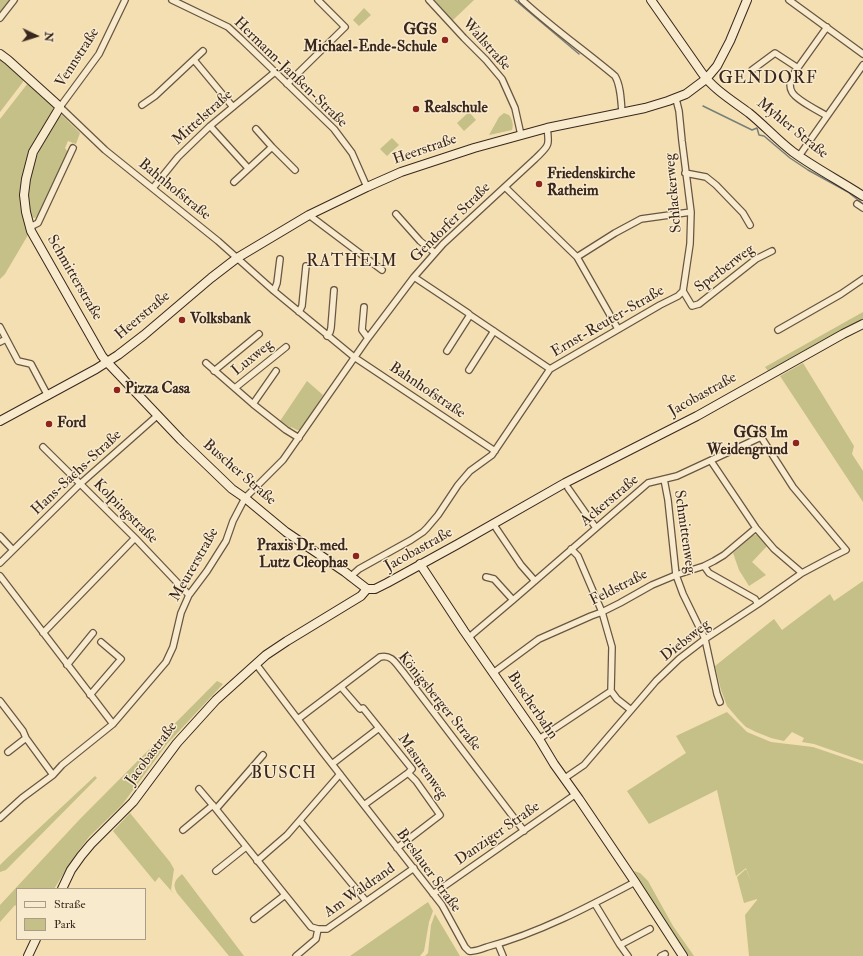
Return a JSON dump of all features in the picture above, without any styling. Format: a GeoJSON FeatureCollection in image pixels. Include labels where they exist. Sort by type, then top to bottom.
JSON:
{"type":"FeatureCollection","features":[{"type":"Feature","properties":{"kind":"main road","name":"Myhler Straße"},"geometry":{"type":"LineString","coordinates":[[651,0],[706,79],[752,115],[799,156],[863,196]]}},
{"type":"Feature","properties":{"kind":"main road","name":"Heerstraße"},"geometry":{"type":"LineString","coordinates":[[0,421],[48,396],[107,362],[144,335],[209,279],[237,258],[310,215],[367,187],[401,172],[474,148],[547,128],[645,108],[676,99],[686,94],[706,79],[717,66],[724,55],[747,0]]}},
{"type":"Feature","properties":{"kind":"main road"},"geometry":{"type":"LineString","coordinates":[[0,54],[60,107]]}},
{"type":"Feature","properties":{"kind":"main road","name":"Schmitterstraße"},"geometry":{"type":"LineString","coordinates":[[60,107],[33,152],[26,179],[24,195],[26,212],[31,231],[102,356],[107,362]]}},
{"type":"Feature","properties":{"kind":"main road","name":"Jacobastraße"},"geometry":{"type":"LineString","coordinates":[[62,888],[71,870],[81,856],[133,802],[189,729],[216,700],[266,655],[361,596],[367,590],[375,589],[565,483],[697,416],[863,324]]}},
{"type":"Feature","properties":{"kind":"main road","name":"Buscher Straße"},"geometry":{"type":"LineString","coordinates":[[107,362],[196,455],[232,489],[286,532],[367,590]]}},
{"type":"Feature","properties":{"kind":"main road","name":"Buscherbahn"},"geometry":{"type":"LineString","coordinates":[[420,564],[468,638],[539,739],[622,862],[683,956]]}},
{"type":"Feature","properties":{"kind":"main road"},"geometry":{"type":"LineString","coordinates":[[28,956],[36,940]]}},
{"type":"Feature","properties":{"kind":"street"},"geometry":{"type":"LineString","coordinates":[[0,18],[14,0]]}},
{"type":"Feature","properties":{"kind":"street","name":"Vennstraße"},"geometry":{"type":"LineString","coordinates":[[60,107],[99,54],[125,0]]}},
{"type":"Feature","properties":{"kind":"street","name":"Hermann-Janßen-Straße"},"geometry":{"type":"LineString","coordinates":[[172,0],[228,27],[275,72],[334,129],[352,153],[367,187]]}},
{"type":"Feature","properties":{"kind":"street"},"geometry":{"type":"LineString","coordinates":[[287,84],[345,27],[318,0]]}},
{"type":"Feature","properties":{"kind":"street","name":"Wallstraße"},"geometry":{"type":"LineString","coordinates":[[429,0],[502,79],[515,108],[521,136]]}},
{"type":"Feature","properties":{"kind":"street"},"geometry":{"type":"LineString","coordinates":[[522,0],[615,76],[618,80],[622,113]]}},
{"type":"Feature","properties":{"kind":"street"},"geometry":{"type":"LineString","coordinates":[[789,0],[863,54]]}},
{"type":"Feature","properties":{"kind":"street"},"geometry":{"type":"LineString","coordinates":[[827,27],[790,81],[791,91],[795,97],[827,116]]}},
{"type":"Feature","properties":{"kind":"street"},"geometry":{"type":"LineString","coordinates":[[142,105],[155,96],[203,51]]}},
{"type":"Feature","properties":{"kind":"street"},"geometry":{"type":"LineString","coordinates":[[752,70],[774,53],[798,68]]}},
{"type":"Feature","properties":{"kind":"street"},"geometry":{"type":"LineString","coordinates":[[194,60],[233,107]]}},
{"type":"Feature","properties":{"kind":"street"},"geometry":{"type":"LineString","coordinates":[[799,156],[863,65]]}},
{"type":"Feature","properties":{"kind":"street","name":"Mittelstraße"},"geometry":{"type":"LineString","coordinates":[[153,188],[178,157],[210,126],[275,72]]}},
{"type":"Feature","properties":{"kind":"street","name":"Schlackerweg"},"geometry":{"type":"LineString","coordinates":[[676,99],[680,115],[690,212],[690,244],[683,292]]}},
{"type":"Feature","properties":{"kind":"street","name":"Bahnhofstraße"},"geometry":{"type":"LineString","coordinates":[[60,107],[105,150],[218,241],[327,336],[354,357],[495,451]]}},
{"type":"Feature","properties":{"kind":"street"},"geometry":{"type":"LineString","coordinates":[[210,126],[248,168]]}},
{"type":"Feature","properties":{"kind":"street","name":"Gendorfer Straße"},"geometry":{"type":"LineString","coordinates":[[354,357],[414,277],[443,244],[546,148],[549,143],[547,128]]}},
{"type":"Feature","properties":{"kind":"street"},"geometry":{"type":"LineString","coordinates":[[256,129],[295,170]]}},
{"type":"Feature","properties":{"kind":"street"},"geometry":{"type":"LineString","coordinates":[[234,182],[272,147]]}},
{"type":"Feature","properties":{"kind":"street","name":"Schmitterstraße"},"geometry":{"type":"LineString","coordinates":[[30,227],[38,223],[73,148]]}},
{"type":"Feature","properties":{"kind":"street","name":"Sperberweg"},"geometry":{"type":"LineString","coordinates":[[685,173],[706,177],[716,185],[743,213],[750,225]]}},
{"type":"Feature","properties":{"kind":"street"},"geometry":{"type":"LineString","coordinates":[[505,187],[578,257],[618,329]]}},
{"type":"Feature","properties":{"kind":"street"},"geometry":{"type":"LineString","coordinates":[[857,204],[863,208]]}},
{"type":"Feature","properties":{"kind":"street"},"geometry":{"type":"LineString","coordinates":[[578,257],[614,233],[641,219],[690,212]]}},
{"type":"Feature","properties":{"kind":"street"},"geometry":{"type":"LineString","coordinates":[[396,214],[420,241],[435,253]]}},
{"type":"Feature","properties":{"kind":"street"},"geometry":{"type":"LineString","coordinates":[[310,215],[382,270]]}},
{"type":"Feature","properties":{"kind":"street","name":"Sperberweg"},"geometry":{"type":"LineString","coordinates":[[683,292],[692,306],[699,304],[756,259],[772,251]]}},
{"type":"Feature","properties":{"kind":"street"},"geometry":{"type":"LineString","coordinates":[[274,291],[278,284],[280,259]]}},
{"type":"Feature","properties":{"kind":"street"},"geometry":{"type":"LineString","coordinates":[[300,312],[302,306],[306,266]]}},
{"type":"Feature","properties":{"kind":"street"},"geometry":{"type":"LineString","coordinates":[[414,277],[550,369]]}},
{"type":"Feature","properties":{"kind":"street"},"geometry":{"type":"LineString","coordinates":[[778,330],[841,294],[863,279]]}},
{"type":"Feature","properties":{"kind":"street"},"geometry":{"type":"LineString","coordinates":[[327,336],[331,328],[334,290]]}},
{"type":"Feature","properties":{"kind":"street","name":"Ernst-Reuter-Straße"},"geometry":{"type":"LineString","coordinates":[[350,577],[359,569],[424,532],[470,471],[492,455],[550,369],[683,292]]}},
{"type":"Feature","properties":{"kind":"street"},"geometry":{"type":"LineString","coordinates":[[364,307],[362,330],[368,338]]}},
{"type":"Feature","properties":{"kind":"street"},"geometry":{"type":"LineString","coordinates":[[447,351],[470,315]]}},
{"type":"Feature","properties":{"kind":"street"},"geometry":{"type":"LineString","coordinates":[[0,327],[18,361],[31,364],[48,396]]}},
{"type":"Feature","properties":{"kind":"street"},"geometry":{"type":"LineString","coordinates":[[469,370],[494,331]]}},
{"type":"Feature","properties":{"kind":"street","name":"Luxweg"},"geometry":{"type":"LineString","coordinates":[[214,371],[259,334]]}},
{"type":"Feature","properties":{"kind":"street"},"geometry":{"type":"LineString","coordinates":[[0,342],[6,339]]}},
{"type":"Feature","properties":{"kind":"street","name":"Luxweg"},"geometry":{"type":"LineString","coordinates":[[234,388],[286,347]]}},
{"type":"Feature","properties":{"kind":"street","name":"Meurerstraße"},"geometry":{"type":"LineString","coordinates":[[0,818],[22,798],[53,775],[62,765],[113,724],[166,662],[173,647],[181,613],[189,595],[207,571],[226,541],[233,521],[245,498],[284,460],[354,357]]}},
{"type":"Feature","properties":{"kind":"street","name":"Luxweg"},"geometry":{"type":"LineString","coordinates":[[206,363],[253,404],[286,430],[299,438]]}},
{"type":"Feature","properties":{"kind":"street","name":"Luxweg"},"geometry":{"type":"LineString","coordinates":[[253,404],[276,371]]}},
{"type":"Feature","properties":{"kind":"street","name":"Hans-Sachs-Straße"},"geometry":{"type":"LineString","coordinates":[[0,562],[80,484],[158,416]]}},
{"type":"Feature","properties":{"kind":"street","name":"Ackerstraße"},"geometry":{"type":"LineString","coordinates":[[468,638],[648,483],[677,476],[761,437],[793,487],[846,550]]}},
{"type":"Feature","properties":{"kind":"street","name":"Kolpingstraße"},"geometry":{"type":"LineString","coordinates":[[43,447],[135,538],[189,595]]}},
{"type":"Feature","properties":{"kind":"street"},"geometry":{"type":"LineString","coordinates":[[710,461],[756,528],[774,548],[802,573]]}},
{"type":"Feature","properties":{"kind":"street","name":"Schmittenweg"},"geometry":{"type":"LineString","coordinates":[[664,479],[668,500],[676,575],[683,594],[705,639],[720,702]]}},
{"type":"Feature","properties":{"kind":"street"},"geometry":{"type":"LineString","coordinates":[[568,488],[596,528]]}},
{"type":"Feature","properties":{"kind":"street"},"geometry":{"type":"LineString","coordinates":[[496,528],[534,581]]}},
{"type":"Feature","properties":{"kind":"street","name":"Feldstraße"},"geometry":{"type":"LineString","coordinates":[[493,673],[539,639],[602,612],[652,585],[704,566],[724,555],[756,528]]}},
{"type":"Feature","properties":{"kind":"street"},"geometry":{"type":"LineString","coordinates":[[0,536],[13,550]]}},
{"type":"Feature","properties":{"kind":"street"},"geometry":{"type":"LineString","coordinates":[[43,633],[135,538]]}},
{"type":"Feature","properties":{"kind":"street"},"geometry":{"type":"LineString","coordinates":[[572,549],[578,556],[602,612],[612,647],[612,691],[618,699],[631,710]]}},
{"type":"Feature","properties":{"kind":"street","name":"Diebsweg"},"geometry":{"type":"LineString","coordinates":[[564,778],[584,765],[656,681],[679,659],[705,639],[802,573],[846,550]]}},
{"type":"Feature","properties":{"kind":"street"},"geometry":{"type":"LineString","coordinates":[[704,566],[710,573],[755,599],[758,604]]}},
{"type":"Feature","properties":{"kind":"street"},"geometry":{"type":"LineString","coordinates":[[0,576],[113,724]]}},
{"type":"Feature","properties":{"kind":"street"},"geometry":{"type":"LineString","coordinates":[[486,577],[494,579],[513,600]]}},
{"type":"Feature","properties":{"kind":"street"},"geometry":{"type":"LineString","coordinates":[[67,665],[93,633]]}},
{"type":"Feature","properties":{"kind":"street"},"geometry":{"type":"LineString","coordinates":[[90,695],[121,659],[101,642]]}},
{"type":"Feature","properties":{"kind":"street","name":"Königsberger Straße"},"geometry":{"type":"LineString","coordinates":[[298,719],[380,657],[388,656],[392,658],[403,672],[524,831]]}},
{"type":"Feature","properties":{"kind":"street","name":"Breslauer Straße"},"geometry":{"type":"LineString","coordinates":[[256,664],[442,905],[465,947],[469,950],[474,951],[498,944],[550,925],[595,904],[635,882]]}},
{"type":"Feature","properties":{"kind":"street","name":"Masurenweg"},"geometry":{"type":"LineString","coordinates":[[341,687],[360,709],[363,708],[412,769],[408,773],[416,781],[440,815],[397,848]]}},
{"type":"Feature","properties":{"kind":"street"},"geometry":{"type":"LineString","coordinates":[[539,739],[612,691]]}},
{"type":"Feature","properties":{"kind":"street"},"geometry":{"type":"LineString","coordinates":[[0,701],[23,731],[26,738],[53,775]]}},
{"type":"Feature","properties":{"kind":"street","name":"Masurenweg"},"geometry":{"type":"LineString","coordinates":[[332,764],[379,728]]}},
{"type":"Feature","properties":{"kind":"street"},"geometry":{"type":"LineString","coordinates":[[8,752],[26,738]]}},
{"type":"Feature","properties":{"kind":"street"},"geometry":{"type":"LineString","coordinates":[[183,830],[214,807],[264,755]]}},
{"type":"Feature","properties":{"kind":"street"},"geometry":{"type":"LineString","coordinates":[[364,805],[408,773]]}},
{"type":"Feature","properties":{"kind":"street"},"geometry":{"type":"LineString","coordinates":[[257,860],[287,835],[340,774]]}},
{"type":"Feature","properties":{"kind":"street","name":"Am Waldrand"},"geometry":{"type":"LineString","coordinates":[[199,789],[311,927],[327,929],[414,868]]}},
{"type":"Feature","properties":{"kind":"street","name":"Danziger Straße"},"geometry":{"type":"LineString","coordinates":[[433,894],[576,794]]}},
{"type":"Feature","properties":{"kind":"street"},"geometry":{"type":"LineString","coordinates":[[300,821],[366,901]]}},
{"type":"Feature","properties":{"kind":"street"},"geometry":{"type":"LineString","coordinates":[[216,871],[246,847]]}},
{"type":"Feature","properties":{"kind":"street"},"geometry":{"type":"LineString","coordinates":[[254,919],[285,895]]}},
{"type":"Feature","properties":{"kind":"street"},"geometry":{"type":"LineString","coordinates":[[595,904],[628,956]]}},
{"type":"Feature","properties":{"kind":"street","name":"Am Waldrand"},"geometry":{"type":"LineString","coordinates":[[296,956],[316,939],[318,929]]}},
{"type":"Feature","properties":{"kind":"street"},"geometry":{"type":"LineString","coordinates":[[620,945],[650,929]]}},
{"type":"Feature","properties":{"kind":"street"},"geometry":{"type":"LineString","coordinates":[[498,944],[503,956]]}},
{"type":"Feature","properties":{"kind":"green space"},"geometry":{"type":"Polygon","coordinates":[[[0,0],[11,0],[0,14],[0,0]]]}},
{"type":"Feature","properties":{"kind":"green space"},"geometry":{"type":"Polygon","coordinates":[[[434,0],[474,0],[452,21],[434,0]]]}},
{"type":"Feature","properties":{"kind":"green space"},"geometry":{"type":"Polygon","coordinates":[[[364,8],[371,15],[359,26],[353,20],[364,8]]]}},
{"type":"Feature","properties":{"kind":"green space"},"geometry":{"type":"Polygon","coordinates":[[[0,59],[23,80],[23,82],[0,112],[0,59]]]}},
{"type":"Feature","properties":{"kind":"green space"},"geometry":{"type":"Polygon","coordinates":[[[28,83],[55,104],[27,167],[28,235],[5,274],[0,279],[0,119],[28,83]]]}},
{"type":"Feature","properties":{"kind":"green space"},"geometry":{"type":"Polygon","coordinates":[[[469,112],[476,120],[464,131],[457,123],[469,112]]]}},
{"type":"Feature","properties":{"kind":"green space"},"geometry":{"type":"Polygon","coordinates":[[[504,113],[509,115],[511,118],[513,124],[512,130],[489,135],[499,117],[504,113]]]}},
{"type":"Feature","properties":{"kind":"green space"},"geometry":{"type":"Polygon","coordinates":[[[62,115],[80,133],[76,144],[68,141],[65,148],[67,155],[43,207],[35,218],[31,217],[29,191],[33,167],[54,122],[57,121],[62,115]]]}},
{"type":"Feature","properties":{"kind":"green space"},"geometry":{"type":"Polygon","coordinates":[[[392,138],[399,145],[387,156],[380,149],[392,138]]]}},
{"type":"Feature","properties":{"kind":"green space"},"geometry":{"type":"Polygon","coordinates":[[[863,312],[863,320],[768,371],[765,367],[863,312]]]}},
{"type":"Feature","properties":{"kind":"green space"},"geometry":{"type":"Polygon","coordinates":[[[803,363],[854,446],[852,454],[863,471],[863,502],[780,376],[803,363]]]}},
{"type":"Feature","properties":{"kind":"green space"},"geometry":{"type":"Polygon","coordinates":[[[307,381],[323,395],[301,430],[297,430],[280,421],[307,381]]]}},
{"type":"Feature","properties":{"kind":"green space"},"geometry":{"type":"Polygon","coordinates":[[[758,534],[768,545],[752,562],[766,575],[749,586],[739,570],[733,553],[752,536],[758,534]]]}},
{"type":"Feature","properties":{"kind":"green space"},"geometry":{"type":"Polygon","coordinates":[[[863,581],[863,761],[814,744],[802,742],[804,738],[792,732],[784,741],[771,738],[746,727],[727,706],[715,666],[774,619],[782,630],[830,594],[834,601],[863,581]]]}},
{"type":"Feature","properties":{"kind":"green space"},"geometry":{"type":"Polygon","coordinates":[[[217,681],[223,684],[167,744],[122,805],[89,837],[76,854],[55,888],[16,888],[16,906],[15,905],[0,922],[0,905],[80,819],[217,681]]]}},
{"type":"Feature","properties":{"kind":"green space"},"geometry":{"type":"Polygon","coordinates":[[[727,712],[747,732],[771,742],[813,747],[863,764],[863,956],[749,956],[745,915],[757,899],[744,903],[737,877],[746,869],[752,884],[746,868],[736,876],[717,790],[649,824],[627,791],[686,753],[676,736],[727,712]]]}},
{"type":"Feature","properties":{"kind":"green space"},"geometry":{"type":"Polygon","coordinates":[[[95,776],[97,778],[6,870],[0,872],[0,865],[95,776]]]}},
{"type":"Feature","properties":{"kind":"green space"},"geometry":{"type":"Polygon","coordinates":[[[130,813],[174,869],[171,890],[174,894],[159,877],[155,882],[113,831],[130,813]]]}},
{"type":"Feature","properties":{"kind":"green space"},"geometry":{"type":"Polygon","coordinates":[[[634,871],[640,873],[648,881],[673,926],[694,956],[687,956],[668,928],[634,871]]]}},
{"type":"Feature","properties":{"kind":"green space"},"geometry":{"type":"Polygon","coordinates":[[[182,874],[244,956],[229,956],[177,893],[175,882],[182,874]]]}},
{"type":"Feature","properties":{"kind":"green space"},"geometry":{"type":"Polygon","coordinates":[[[428,902],[433,911],[429,922],[424,951],[420,956],[350,956],[428,902]]]}},
{"type":"Feature","properties":{"kind":"green space"},"geometry":{"type":"Polygon","coordinates":[[[435,914],[460,956],[425,956],[428,953],[431,925],[435,914]]]}},
{"type":"Feature","properties":{"kind":"waterway"},"geometry":{"type":"LineString","coordinates":[[515,0],[579,54]]}},
{"type":"Feature","properties":{"kind":"waterway"},"geometry":{"type":"LineString","coordinates":[[703,106],[752,130],[757,128],[759,135],[764,136],[790,158],[808,170],[848,192],[863,204]]}},
{"type":"Feature","properties":{"kind":"place","name":"GGS Michael-Ende-Schule"},"geometry":{"type":"Point","coordinates":[445,40]}},
{"type":"Feature","properties":{"kind":"place","name":"Realschule"},"geometry":{"type":"Point","coordinates":[416,109]}},
{"type":"Feature","properties":{"kind":"place","name":"Friedenskirche Ratheim"},"geometry":{"type":"Point","coordinates":[539,184]}},
{"type":"Feature","properties":{"kind":"place","name":"Volksbank"},"geometry":{"type":"Point","coordinates":[182,320]}},
{"type":"Feature","properties":{"kind":"place","name":"Pizza Casa"},"geometry":{"type":"Point","coordinates":[117,390]}},
{"type":"Feature","properties":{"kind":"place","name":"Ford"},"geometry":{"type":"Point","coordinates":[49,424]}},
{"type":"Feature","properties":{"kind":"place","name":"GGS Im Weidengrund"},"geometry":{"type":"Point","coordinates":[796,443]}},
{"type":"Feature","properties":{"kind":"place","name":"Praxis Dr. med. Lutz Cleophas"},"geometry":{"type":"Point","coordinates":[356,556]}},
{"type":"Feature","properties":{"kind":"district","name":"GENDORF"},"geometry":{"type":"Point","coordinates":[768,79]}},
{"type":"Feature","properties":{"kind":"district","name":"RATHEIM"},"geometry":{"type":"Point","coordinates":[352,262]}},
{"type":"Feature","properties":{"kind":"district","name":"BUSCH"},"geometry":{"type":"Point","coordinates":[284,774]}}]}
